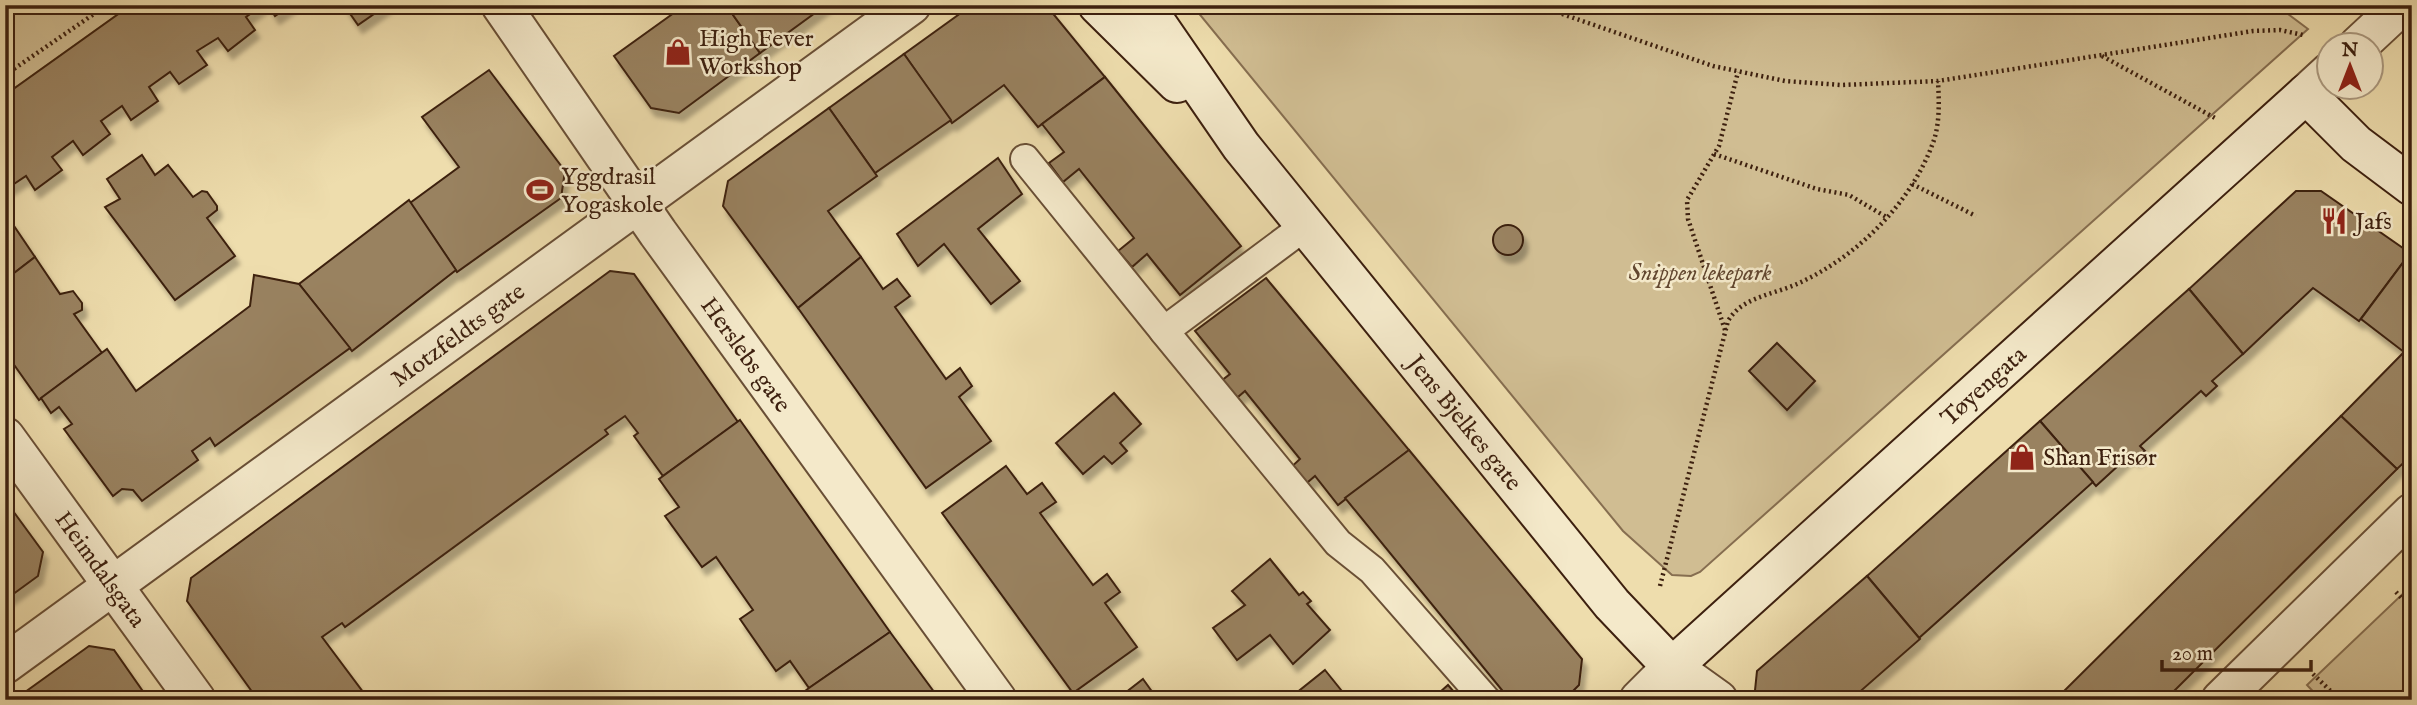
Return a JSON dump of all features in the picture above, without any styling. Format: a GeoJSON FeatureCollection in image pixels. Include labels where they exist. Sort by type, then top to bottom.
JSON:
{"type":"FeatureCollection","features":[{"type":"Feature","properties":{"kind":"street","name":"Herslebs gate"},"geometry":{"type":"LineString","coordinates":[[501,5],[637,203],[997,700]]}},
{"type":"Feature","properties":{"kind":"street","name":"Motzfeldts gate"},"geometry":{"type":"LineString","coordinates":[[5,664],[911,5]]}},
{"type":"Feature","properties":{"kind":"street","name":"Jens Bjelkes gate"},"geometry":{"type":"LineString","coordinates":[[1098,5],[1241,146]]}},
{"type":"Feature","properties":{"kind":"street","name":"Jens Bjelkes gate"},"geometry":{"type":"LineString","coordinates":[[1144,5],[1241,146],[1677,684],[1718,700]]}},
{"type":"Feature","properties":{"kind":"street"},"geometry":{"type":"LineString","coordinates":[[2373,32],[2402,5]]}},
{"type":"Feature","properties":{"kind":"street","name":"Tøyengata"},"geometry":{"type":"LineString","coordinates":[[1639,700],[1677,684],[2316,85]]}},
{"type":"Feature","properties":{"kind":"street"},"geometry":{"type":"LineString","coordinates":[[2330,102],[2356,144],[2412,186]]}},
{"type":"Feature","properties":{"kind":"street","name":"Heimdalsgata"},"geometry":{"type":"LineString","coordinates":[[5,438],[196,700]]}},
{"type":"Feature","properties":{"kind":"street"},"geometry":{"type":"LineString","coordinates":[[2221,700],[2412,513]]}},
{"type":"Feature","properties":{"kind":"lane"},"geometry":{"type":"LineString","coordinates":[[1025,159],[1338,543],[1372,570],[1486,700]]}},
{"type":"Feature","properties":{"kind":"lane"},"geometry":{"type":"LineString","coordinates":[[1164,331],[1306,226]]}},
{"type":"Feature","properties":{"kind":"path"},"geometry":{"type":"LineString","coordinates":[[5,75],[107,5]]}},
{"type":"Feature","properties":{"kind":"path"},"geometry":{"type":"LineString","coordinates":[[1536,5],[1738,72],[1786,81],[1842,85],[1938,81],[2253,31],[2280,30],[2310,36]]}},
{"type":"Feature","properties":{"kind":"path"},"geometry":{"type":"LineString","coordinates":[[2102,56],[2218,120]]}},
{"type":"Feature","properties":{"kind":"path"},"geometry":{"type":"LineString","coordinates":[[1726,331],[1687,209],[1687,200],[1714,154],[1738,72]]}},
{"type":"Feature","properties":{"kind":"path"},"geometry":{"type":"LineString","coordinates":[[1660,586],[1728,321],[1740,304],[1825,271],[1888,218],[1912,184],[1934,140],[1938,120],[1938,81]]}},
{"type":"Feature","properties":{"kind":"path"},"geometry":{"type":"LineString","coordinates":[[1714,154],[1817,189],[1849,195],[1888,218]]}},
{"type":"Feature","properties":{"kind":"path"},"geometry":{"type":"LineString","coordinates":[[1912,184],[1976,216]]}},
{"type":"Feature","properties":{"kind":"path"},"geometry":{"type":"LineString","coordinates":[[2393,589],[2412,609]]}},
{"type":"Feature","properties":{"kind":"path"},"geometry":{"type":"LineString","coordinates":[[2309,671],[2340,700]]}},
{"type":"Feature","properties":{"kind":"path"},"geometry":{"type":"LineString","coordinates":[[2387,700],[2412,687]]}},
{"type":"Feature","properties":{"kind":"green space"},"geometry":{"type":"Polygon","coordinates":[[[5,5],[131,5],[5,95],[5,5]]]}},
{"type":"Feature","properties":{"kind":"green space","name":"Snippen lekepark"},"geometry":{"type":"Polygon","coordinates":[[[1192,5],[2286,5],[2280,8],[2308,29],[1700,572],[1691,576],[1672,575],[1623,531],[1192,5]]]}},
{"type":"Feature","properties":{"kind":"green space"},"geometry":{"type":"Polygon","coordinates":[[[2412,585],[2412,697],[2408,700],[2321,700],[2307,685],[2412,585]]]}},
{"type":"Feature","properties":{"kind":"building"},"geometry":{"type":"Polygon","coordinates":[[[131,5],[263,5],[246,17],[255,30],[228,51],[218,38],[197,51],[207,65],[179,84],[170,72],[149,87],[158,101],[131,120],[122,106],[101,121],[110,134],[83,155],[73,141],[52,157],[62,170],[35,190],[26,176],[5,190],[5,95],[131,5]]]}},
{"type":"Feature","properties":{"kind":"building"},"geometry":{"type":"Polygon","coordinates":[[[268,5],[291,5],[275,16],[268,5]]]}},
{"type":"Feature","properties":{"kind":"building"},"geometry":{"type":"Polygon","coordinates":[[[344,5],[387,5],[358,25],[344,5]]]}},
{"type":"Feature","properties":{"kind":"building"},"geometry":{"type":"Polygon","coordinates":[[[685,5],[726,5],[760,53],[679,113],[651,108],[614,56],[685,5]]]}},
{"type":"Feature","properties":{"kind":"building"},"geometry":{"type":"Polygon","coordinates":[[[726,5],[826,5],[760,53],[726,5]]]}},
{"type":"Feature","properties":{"kind":"building"},"geometry":{"type":"Polygon","coordinates":[[[972,5],[1046,5],[1105,77],[1038,127],[1004,85],[952,123],[904,54],[972,5]]]}},
{"type":"Feature","properties":{"kind":"building"},"geometry":{"type":"Polygon","coordinates":[[[904,54],[951,120],[875,173],[829,108],[904,54]]]}},
{"type":"Feature","properties":{"kind":"building"},"geometry":{"type":"Polygon","coordinates":[[[489,70],[565,171],[561,198],[457,272],[410,203],[459,167],[422,117],[489,70]]]}},
{"type":"Feature","properties":{"kind":"building"},"geometry":{"type":"Polygon","coordinates":[[[1105,77],[1241,246],[1180,295],[1147,254],[1132,267],[1118,251],[1134,238],[1079,169],[1063,182],[1049,163],[1064,152],[1042,124],[1105,77]]]}},
{"type":"Feature","properties":{"kind":"building"},"geometry":{"type":"Polygon","coordinates":[[[829,108],[877,176],[828,211],[861,257],[798,308],[723,206],[728,181],[829,108]]]}},
{"type":"Feature","properties":{"kind":"building"},"geometry":{"type":"Polygon","coordinates":[[[142,155],[155,175],[168,165],[193,197],[202,191],[207,192],[217,210],[207,218],[235,256],[175,300],[105,207],[120,199],[107,179],[142,155]]]}},
{"type":"Feature","properties":{"kind":"building"},"geometry":{"type":"Polygon","coordinates":[[[998,158],[1022,194],[978,229],[1020,281],[991,304],[944,244],[918,266],[897,234],[998,158]]]}},
{"type":"Feature","properties":{"kind":"building"},"geometry":{"type":"Polygon","coordinates":[[[2296,191],[2321,191],[2410,253],[2359,321],[2313,288],[2243,354],[2189,289],[2296,191]]]}},
{"type":"Feature","properties":{"kind":"building"},"geometry":{"type":"Polygon","coordinates":[[[409,200],[456,270],[352,351],[299,284],[409,200]]]}},
{"type":"Feature","properties":{"kind":"building"},"geometry":{"type":"Polygon","coordinates":[[[10,220],[35,257],[5,280],[5,224],[10,220]]]}},
{"type":"Feature","properties":{"kind":"building"},"geometry":{"type":"Polygon","coordinates":[[[1508,225],[1519,229],[1523,240],[1519,251],[1508,255],[1497,251],[1493,240],[1497,229],[1508,225]]]}},
{"type":"Feature","properties":{"kind":"building"},"geometry":{"type":"Polygon","coordinates":[[[2408,256],[2412,259],[2412,455],[2397,469],[2341,416],[2404,352],[2361,319],[2408,256]]]}},
{"type":"Feature","properties":{"kind":"building"},"geometry":{"type":"Polygon","coordinates":[[[35,257],[60,294],[73,291],[82,303],[82,310],[74,314],[102,353],[39,400],[5,352],[5,280],[35,257]]]}},
{"type":"Feature","properties":{"kind":"building"},"geometry":{"type":"Polygon","coordinates":[[[861,257],[883,289],[897,279],[910,296],[895,307],[946,379],[960,368],[972,386],[959,397],[991,441],[926,488],[798,308],[861,257]]]}},
{"type":"Feature","properties":{"kind":"building"},"geometry":{"type":"Polygon","coordinates":[[[610,271],[634,274],[738,422],[663,476],[634,436],[638,433],[625,416],[605,430],[608,434],[345,627],[342,623],[322,637],[363,692],[357,698],[258,700],[187,601],[191,578],[610,271]]]}},
{"type":"Feature","properties":{"kind":"building"},"geometry":{"type":"Polygon","coordinates":[[[254,275],[299,284],[350,348],[215,446],[210,438],[192,451],[198,460],[142,501],[133,490],[122,489],[113,496],[64,429],[72,424],[59,407],[51,413],[41,398],[107,349],[136,391],[250,306],[254,275]]]}},
{"type":"Feature","properties":{"kind":"building"},"geometry":{"type":"Polygon","coordinates":[[[1266,278],[1409,450],[1338,505],[1315,476],[1301,488],[1287,471],[1300,459],[1245,391],[1231,403],[1216,385],[1230,374],[1195,331],[1266,278]]]}},
{"type":"Feature","properties":{"kind":"building"},"geometry":{"type":"Polygon","coordinates":[[[2189,289],[2243,354],[2212,381],[2217,386],[2206,396],[2201,391],[2140,446],[2145,451],[2135,459],[2131,454],[2096,486],[2040,421],[2189,289]]]}},
{"type":"Feature","properties":{"kind":"building"},"geometry":{"type":"Polygon","coordinates":[[[1777,343],[1815,381],[1787,410],[1749,371],[1777,343]]]}},
{"type":"Feature","properties":{"kind":"building"},"geometry":{"type":"Polygon","coordinates":[[[1114,393],[1141,424],[1120,443],[1127,451],[1112,464],[1104,456],[1083,474],[1056,443],[1114,393]]]}},
{"type":"Feature","properties":{"kind":"building"},"geometry":{"type":"Polygon","coordinates":[[[2341,416],[2397,469],[2165,700],[2055,700],[2341,416]]]}},
{"type":"Feature","properties":{"kind":"building"},"geometry":{"type":"Polygon","coordinates":[[[740,420],[890,632],[809,688],[790,661],[776,671],[740,619],[753,610],[716,557],[702,567],[665,516],[679,507],[659,479],[740,420]]]}},
{"type":"Feature","properties":{"kind":"building"},"geometry":{"type":"Polygon","coordinates":[[[2040,421],[2093,482],[1919,638],[1867,576],[2040,421]]]}},
{"type":"Feature","properties":{"kind":"building"},"geometry":{"type":"Polygon","coordinates":[[[1409,450],[1582,659],[1579,685],[1564,700],[1510,700],[1345,498],[1409,450]]]}},
{"type":"Feature","properties":{"kind":"building"},"geometry":{"type":"Polygon","coordinates":[[[1006,466],[1027,494],[1042,483],[1056,502],[1040,513],[1093,585],[1107,574],[1120,592],[1105,603],[1137,647],[1073,693],[942,513],[1006,466]]]}},
{"type":"Feature","properties":{"kind":"building"},"geometry":{"type":"Polygon","coordinates":[[[5,500],[43,552],[38,576],[5,600],[5,500]]]}},
{"type":"Feature","properties":{"kind":"building"},"geometry":{"type":"Polygon","coordinates":[[[1270,559],[1299,595],[1303,592],[1311,601],[1307,604],[1330,630],[1293,664],[1270,635],[1237,660],[1213,628],[1245,605],[1232,591],[1270,559]]]}},
{"type":"Feature","properties":{"kind":"building"},"geometry":{"type":"Polygon","coordinates":[[[1867,576],[1920,639],[1856,695],[1860,700],[1754,700],[1757,671],[1867,576]]]}},
{"type":"Feature","properties":{"kind":"building"},"geometry":{"type":"Polygon","coordinates":[[[890,632],[940,700],[793,700],[809,688],[890,632]]]}},
{"type":"Feature","properties":{"kind":"building"},"geometry":{"type":"Polygon","coordinates":[[[89,646],[114,650],[149,700],[14,700],[89,646]]]}},
{"type":"Feature","properties":{"kind":"building"},"geometry":{"type":"Polygon","coordinates":[[[1325,670],[1349,700],[1300,700],[1295,694],[1325,670]]]}},
{"type":"Feature","properties":{"kind":"building"},"geometry":{"type":"Polygon","coordinates":[[[1143,679],[1158,700],[1116,700],[1143,679]]]}},
{"type":"Feature","properties":{"kind":"building"},"geometry":{"type":"Polygon","coordinates":[[[1448,685],[1461,700],[1431,700],[1448,685]]]}},
{"type":"Feature","properties":{"kind":"place","name":"High Fever Workshop"},"geometry":{"type":"Point","coordinates":[678,52]}},
{"type":"Feature","properties":{"kind":"place","name":"Yggdrasil Yogaskole"},"geometry":{"type":"Point","coordinates":[540,190]}},
{"type":"Feature","properties":{"kind":"place","name":"Jafs"},"geometry":{"type":"Point","coordinates":[2334,221]}},
{"type":"Feature","properties":{"kind":"place","name":"Shan Frisør"},"geometry":{"type":"Point","coordinates":[2022,457]}}]}
